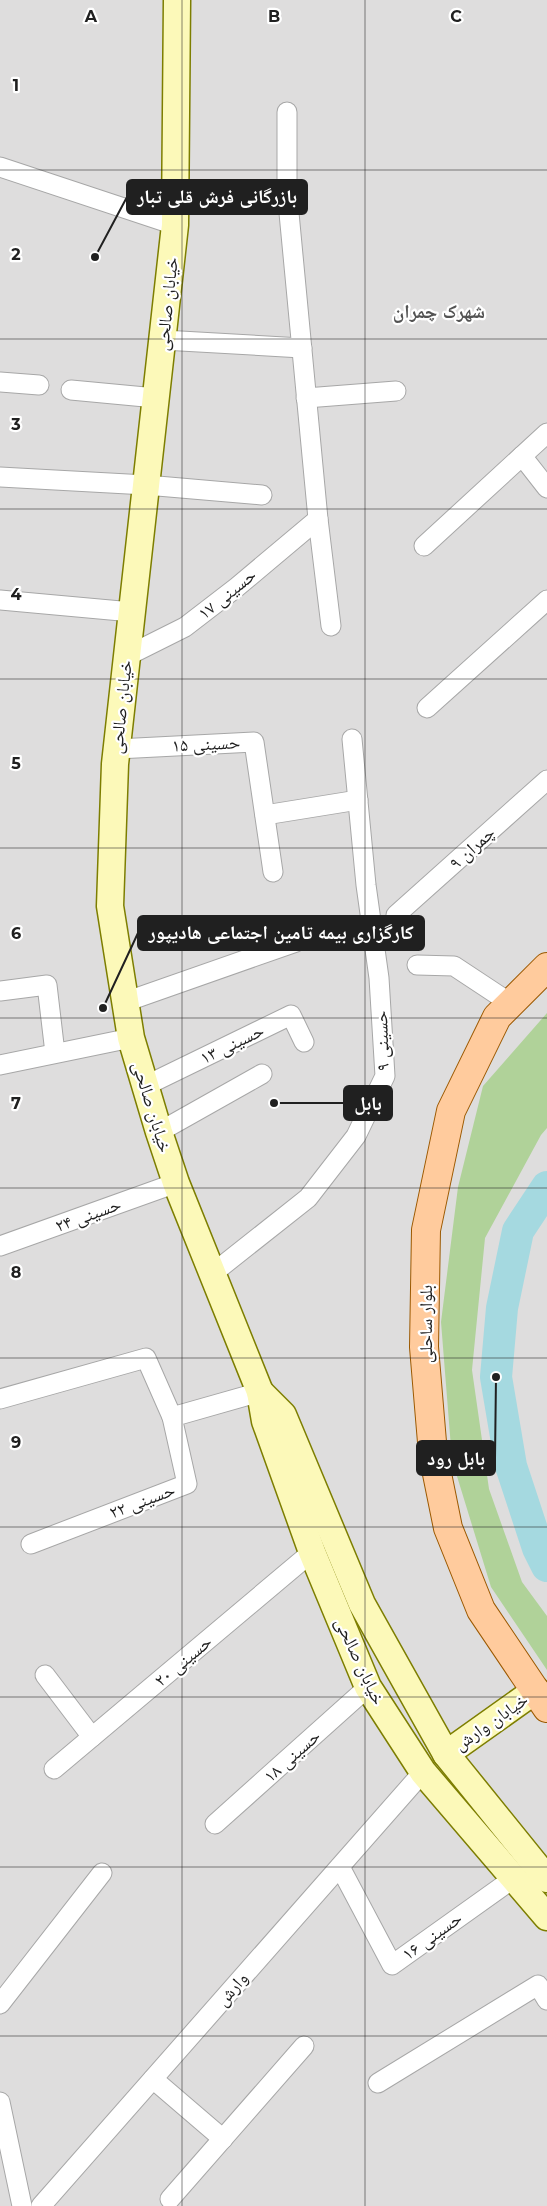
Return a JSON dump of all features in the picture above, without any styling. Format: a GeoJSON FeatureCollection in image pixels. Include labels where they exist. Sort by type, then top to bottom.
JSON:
{"type":"FeatureCollection","features":[{"type":"Feature","properties":{"kind":"main road","name":"خيابان صالحی"},"geometry":{"type":"LineString","coordinates":[[177,0],[176,226],[117,749],[110,906],[131,1038],[176,1183],[260,1392],[265,1421],[312,1552],[368,1687],[423,1772],[547,1917]]}},
{"type":"Feature","properties":{"kind":"main road","name":"بلوار ساحلی"},"geometry":{"type":"LineString","coordinates":[[543,1693],[481,1610],[448,1528],[433,1454],[424,1347],[426,1230],[451,1111],[497,1017],[547,967]]}},
{"type":"Feature","properties":{"kind":"main road","name":"خيابان صالحی"},"geometry":{"type":"LineString","coordinates":[[260,1392],[283,1415],[362,1604],[446,1754],[547,1879]]}},
{"type":"Feature","properties":{"kind":"main road","name":"خیابان وارش"},"geometry":{"type":"LineString","coordinates":[[446,1754],[543,1693]]}},
{"type":"Feature","properties":{"kind":"street"},"geometry":{"type":"LineString","coordinates":[[287,112],[287,192],[318,519],[331,626]]}},
{"type":"Feature","properties":{"kind":"street"},"geometry":{"type":"LineString","coordinates":[[0,167],[176,226]]}},
{"type":"Feature","properties":{"kind":"street"},"geometry":{"type":"LineString","coordinates":[[162,340],[302,348]]}},
{"type":"Feature","properties":{"kind":"street"},"geometry":{"type":"LineString","coordinates":[[0,382],[39,385]]}},
{"type":"Feature","properties":{"kind":"street"},"geometry":{"type":"LineString","coordinates":[[71,390],[156,398]]}},
{"type":"Feature","properties":{"kind":"street"},"geometry":{"type":"LineString","coordinates":[[306,398],[396,391]]}},
{"type":"Feature","properties":{"kind":"street"},"geometry":{"type":"LineString","coordinates":[[424,546],[547,433]]}},
{"type":"Feature","properties":{"kind":"street"},"geometry":{"type":"LineString","coordinates":[[522,456],[547,488]]}},
{"type":"Feature","properties":{"kind":"street"},"geometry":{"type":"LineString","coordinates":[[0,477],[262,494]]}},
{"type":"Feature","properties":{"kind":"street","name":"حسینی ۱۷"},"geometry":{"type":"LineString","coordinates":[[127,656],[185,627],[237,587],[318,519]]}},
{"type":"Feature","properties":{"kind":"street"},"geometry":{"type":"LineString","coordinates":[[0,600],[132,612]]}},
{"type":"Feature","properties":{"kind":"street"},"geometry":{"type":"LineString","coordinates":[[427,708],[547,600]]}},
{"type":"Feature","properties":{"kind":"street","name":"حسینی ٩"},"geometry":{"type":"LineString","coordinates":[[212,1274],[308,1198],[356,1136],[385,1076],[379,978],[366,885],[352,740]]}},
{"type":"Feature","properties":{"kind":"street","name":"حسینی ۱۵"},"geometry":{"type":"LineString","coordinates":[[117,749],[254,742],[273,872]]}},
{"type":"Feature","properties":{"kind":"street","name":"چمران ۹"},"geometry":{"type":"LineString","coordinates":[[396,915],[547,780]]}},
{"type":"Feature","properties":{"kind":"street"},"geometry":{"type":"LineString","coordinates":[[265,816],[358,800]]}},
{"type":"Feature","properties":{"kind":"street"},"geometry":{"type":"LineString","coordinates":[[125,1002],[296,942]]}},
{"type":"Feature","properties":{"kind":"street"},"geometry":{"type":"LineString","coordinates":[[417,965],[454,966],[510,1004]]}},
{"type":"Feature","properties":{"kind":"street"},"geometry":{"type":"LineString","coordinates":[[0,991],[47,985],[55,1053]]}},
{"type":"Feature","properties":{"kind":"street","name":"حسینی ۱۳"},"geometry":{"type":"LineString","coordinates":[[145,1086],[291,1014],[304,1042]]}},
{"type":"Feature","properties":{"kind":"street"},"geometry":{"type":"LineString","coordinates":[[0,1065],[131,1038]]}},
{"type":"Feature","properties":{"kind":"street"},"geometry":{"type":"LineString","coordinates":[[159,1132],[262,1074]]}},
{"type":"Feature","properties":{"kind":"street","name":"حسینی ۲۴"},"geometry":{"type":"LineString","coordinates":[[0,1246],[176,1183]]}},
{"type":"Feature","properties":{"kind":"street"},"geometry":{"type":"LineString","coordinates":[[0,1399],[146,1358],[172,1417],[260,1392]]}},
{"type":"Feature","properties":{"kind":"street","name":"حسینی ۲۲"},"geometry":{"type":"LineString","coordinates":[[31,1544],[187,1484],[172,1417]]}},
{"type":"Feature","properties":{"kind":"street","name":"حسینی ٢٠"},"geometry":{"type":"LineString","coordinates":[[54,1769],[312,1552]]}},
{"type":"Feature","properties":{"kind":"street"},"geometry":{"type":"LineString","coordinates":[[45,1675],[92,1737]]}},
{"type":"Feature","properties":{"kind":"street","name":"حسینی ۱۸"},"geometry":{"type":"LineString","coordinates":[[215,1824],[368,1687]]}},
{"type":"Feature","properties":{"kind":"street","name":"وارش"},"geometry":{"type":"LineString","coordinates":[[41,2206],[423,1772]]}},
{"type":"Feature","properties":{"kind":"street","name":"حسینی ۱۶"},"geometry":{"type":"LineString","coordinates":[[340,1866],[392,1965],[514,1878]]}},
{"type":"Feature","properties":{"kind":"street"},"geometry":{"type":"LineString","coordinates":[[0,2004],[102,1873]]}},
{"type":"Feature","properties":{"kind":"street"},"geometry":{"type":"LineString","coordinates":[[378,2083],[538,1985],[547,2000]]}},
{"type":"Feature","properties":{"kind":"street"},"geometry":{"type":"LineString","coordinates":[[170,2199],[304,2046]]}},
{"type":"Feature","properties":{"kind":"street"},"geometry":{"type":"LineString","coordinates":[[153,2079],[223,2139]]}},
{"type":"Feature","properties":{"kind":"street"},"geometry":{"type":"LineString","coordinates":[[0,2102],[22,2206]]}},
{"type":"Feature","properties":{"kind":"shaded area"},"geometry":{"type":"Polygon","coordinates":[[[0,0],[547,0],[547,2206],[0,2206],[0,0]]]}},
{"type":"Feature","properties":{"kind":"green space"},"geometry":{"type":"Polygon","coordinates":[[[547,1013],[547,1128],[541,1135],[485,1238],[472,1370],[489,1489],[522,1582],[547,1616],[547,1670],[491,1587],[452,1460],[441,1322],[458,1187],[483,1086],[547,1013]]]}},
{"type":"Feature","properties":{"kind":"waterway"},"geometry":{"type":"LineString","coordinates":[[547,1187],[518,1231],[502,1308],[496,1377],[511,1466],[538,1548],[547,1566]]}},
{"type":"Feature","properties":{"kind":"place","name":"بازرگانی فرش قلی تبار"},"geometry":{"type":"Point","coordinates":[95,257]}},
{"type":"Feature","properties":{"kind":"place","name":"کارگزاری بیمه تامین اجتماعی هادیپور"},"geometry":{"type":"Point","coordinates":[103,1008]}},
{"type":"Feature","properties":{"kind":"place","name":"بابل"},"geometry":{"type":"Point","coordinates":[274,1103]}},
{"type":"Feature","properties":{"kind":"place","name":"بابل رود"},"geometry":{"type":"Point","coordinates":[496,1377]}},
{"type":"Feature","properties":{"kind":"district","name":"شهرک چمران"},"geometry":{"type":"Point","coordinates":[439,311]}}]}
